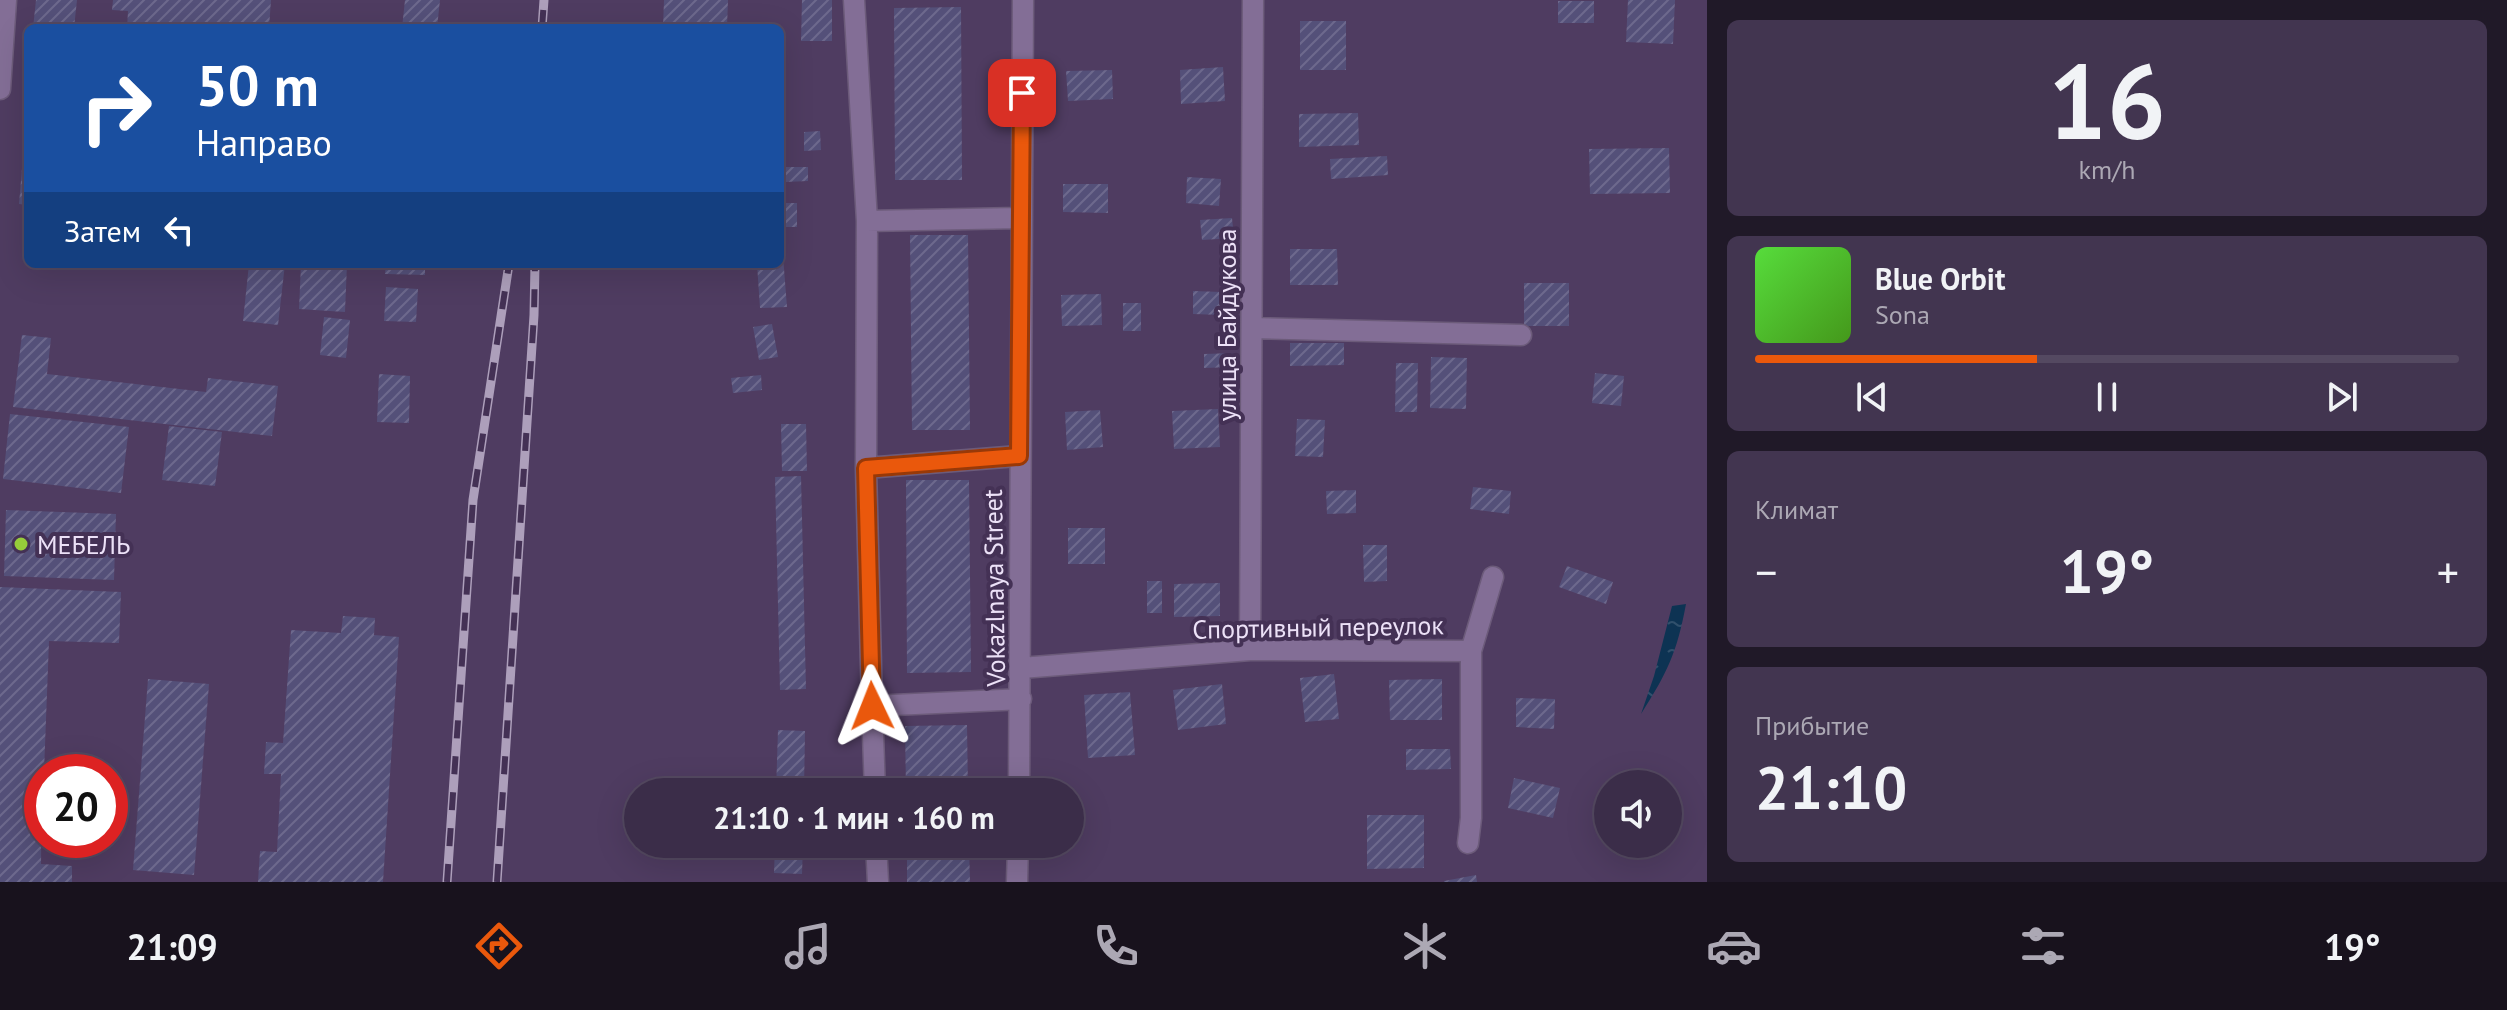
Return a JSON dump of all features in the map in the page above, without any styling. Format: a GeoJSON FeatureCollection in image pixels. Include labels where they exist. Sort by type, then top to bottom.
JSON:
{"type":"FeatureCollection","features":[{"type":"Feature","properties":{"kind":"street"},"geometry":{"type":"LineString","coordinates":[[0,89],[6,0]]}},
{"type":"Feature","properties":{"kind":"street"},"geometry":{"type":"LineString","coordinates":[[854,0],[867,221],[866,468],[875,778]]}},
{"type":"Feature","properties":{"kind":"street","name":"Vokazlnaya Street"},"geometry":{"type":"LineString","coordinates":[[1019,778],[1023,0]]}},
{"type":"Feature","properties":{"kind":"street","name":"улица Байдукова"},"geometry":{"type":"LineString","coordinates":[[1250,650],[1253,0]]}},
{"type":"Feature","properties":{"kind":"street"},"geometry":{"type":"LineString","coordinates":[[867,221],[1021,218]]}},
{"type":"Feature","properties":{"kind":"street"},"geometry":{"type":"LineString","coordinates":[[1252,328],[1521,335]]}},
{"type":"Feature","properties":{"kind":"street"},"geometry":{"type":"LineString","coordinates":[[866,468],[1019,456]]}},
{"type":"Feature","properties":{"kind":"street"},"geometry":{"type":"LineString","coordinates":[[1471,651],[1493,577]]}},
{"type":"Feature","properties":{"kind":"street","name":"Спортивный переулок"},"geometry":{"type":"LineString","coordinates":[[1021,668],[1250,650],[1471,651],[1471,818],[1468,843]]}},
{"type":"Feature","properties":{"kind":"street"},"geometry":{"type":"LineString","coordinates":[[872,706],[1021,699]]}},
{"type":"Feature","properties":{"kind":"street"},"geometry":{"type":"LineString","coordinates":[[877,858],[878,882]]}},
{"type":"Feature","properties":{"kind":"street"},"geometry":{"type":"LineString","coordinates":[[1017,882],[1018,858]]}},
{"type":"Feature","properties":{"kind":"water"},"geometry":{"type":"Polygon","coordinates":[[[1686,604],[1670,662],[1641,714],[1672,606],[1686,604]]]}},
{"type":"Feature","properties":{"kind":"building"},"geometry":{"type":"Polygon","coordinates":[[[36,0],[77,0],[74,24],[33,24],[36,0]]]}},
{"type":"Feature","properties":{"kind":"building"},"geometry":{"type":"Polygon","coordinates":[[[113,0],[271,0],[269,24],[127,24],[128,11],[112,10],[113,0]]]}},
{"type":"Feature","properties":{"kind":"building"},"geometry":{"type":"Polygon","coordinates":[[[405,0],[440,0],[437,24],[402,24],[405,0]]]}},
{"type":"Feature","properties":{"kind":"building"},"geometry":{"type":"Polygon","coordinates":[[[664,0],[728,0],[727,24],[663,24],[664,0]]]}},
{"type":"Feature","properties":{"kind":"building"},"geometry":{"type":"Polygon","coordinates":[[[802,0],[832,0],[832,41],[801,41],[802,0]]]}},
{"type":"Feature","properties":{"kind":"building"},"geometry":{"type":"Polygon","coordinates":[[[1628,0],[1675,0],[1673,44],[1626,42],[1628,0]]]}},
{"type":"Feature","properties":{"kind":"building"},"geometry":{"type":"Polygon","coordinates":[[[1558,1],[1594,1],[1594,23],[1558,23],[1558,1]]]}},
{"type":"Feature","properties":{"kind":"building"},"geometry":{"type":"Polygon","coordinates":[[[961,7],[962,180],[895,180],[894,8],[961,7]]]}},
{"type":"Feature","properties":{"kind":"building"},"geometry":{"type":"Polygon","coordinates":[[[1300,21],[1346,21],[1346,70],[1300,70],[1300,21]]]}},
{"type":"Feature","properties":{"kind":"building"},"geometry":{"type":"Polygon","coordinates":[[[1223,67],[1225,101],[1181,104],[1180,70],[1223,67]]]}},
{"type":"Feature","properties":{"kind":"building"},"geometry":{"type":"Polygon","coordinates":[[[1112,70],[1113,99],[1068,101],[1066,71],[1112,70]]]}},
{"type":"Feature","properties":{"kind":"building"},"geometry":{"type":"Polygon","coordinates":[[[1358,113],[1359,145],[1299,147],[1299,114],[1358,113]]]}},
{"type":"Feature","properties":{"kind":"building"},"geometry":{"type":"Polygon","coordinates":[[[820,131],[821,150],[804,151],[804,132],[820,131]]]}},
{"type":"Feature","properties":{"kind":"building"},"geometry":{"type":"Polygon","coordinates":[[[24,145],[24,205],[19,204],[24,145]]]}},
{"type":"Feature","properties":{"kind":"building"},"geometry":{"type":"Polygon","coordinates":[[[1669,148],[1670,193],[1590,194],[1589,149],[1669,148]]]}},
{"type":"Feature","properties":{"kind":"building"},"geometry":{"type":"Polygon","coordinates":[[[1387,156],[1388,175],[1331,179],[1330,159],[1387,156]]]}},
{"type":"Feature","properties":{"kind":"building"},"geometry":{"type":"Polygon","coordinates":[[[786,167],[808,167],[808,181],[786,182],[786,167]]]}},
{"type":"Feature","properties":{"kind":"building"},"geometry":{"type":"Polygon","coordinates":[[[1187,177],[1221,179],[1219,206],[1186,203],[1187,177]]]}},
{"type":"Feature","properties":{"kind":"building"},"geometry":{"type":"Polygon","coordinates":[[[1063,184],[1108,184],[1108,213],[1063,212],[1063,184]]]}},
{"type":"Feature","properties":{"kind":"building"},"geometry":{"type":"Polygon","coordinates":[[[784,203],[797,203],[797,227],[784,227],[784,203]]]}},
{"type":"Feature","properties":{"kind":"building"},"geometry":{"type":"Polygon","coordinates":[[[1232,218],[1234,238],[1202,240],[1200,220],[1232,218]]]}},
{"type":"Feature","properties":{"kind":"building"},"geometry":{"type":"Polygon","coordinates":[[[910,235],[968,235],[970,430],[912,430],[910,235]]]}},
{"type":"Feature","properties":{"kind":"building"},"geometry":{"type":"Polygon","coordinates":[[[1290,249],[1337,249],[1338,285],[1290,285],[1290,249]]]}},
{"type":"Feature","properties":{"kind":"building"},"geometry":{"type":"Polygon","coordinates":[[[249,268],[285,268],[278,325],[243,321],[249,268]]]}},
{"type":"Feature","properties":{"kind":"building"},"geometry":{"type":"Polygon","coordinates":[[[301,268],[347,268],[345,312],[299,309],[301,268]]]}},
{"type":"Feature","properties":{"kind":"building"},"geometry":{"type":"Polygon","coordinates":[[[386,268],[425,268],[425,275],[385,274],[386,268]]]}},
{"type":"Feature","properties":{"kind":"building"},"geometry":{"type":"Polygon","coordinates":[[[757,268],[784,268],[787,307],[760,308],[757,268]]]}},
{"type":"Feature","properties":{"kind":"building"},"geometry":{"type":"Polygon","coordinates":[[[1524,283],[1569,283],[1569,326],[1524,326],[1524,283]]]}},
{"type":"Feature","properties":{"kind":"building"},"geometry":{"type":"Polygon","coordinates":[[[386,287],[418,289],[416,322],[384,321],[386,287]]]}},
{"type":"Feature","properties":{"kind":"building"},"geometry":{"type":"Polygon","coordinates":[[[1193,291],[1222,292],[1221,315],[1193,314],[1193,291]]]}},
{"type":"Feature","properties":{"kind":"building"},"geometry":{"type":"Polygon","coordinates":[[[1101,294],[1102,325],[1062,326],[1061,295],[1101,294]]]}},
{"type":"Feature","properties":{"kind":"building"},"geometry":{"type":"Polygon","coordinates":[[[1123,303],[1141,303],[1141,331],[1123,331],[1123,303]]]}},
{"type":"Feature","properties":{"kind":"building"},"geometry":{"type":"Polygon","coordinates":[[[324,317],[350,320],[346,358],[320,355],[324,317]]]}},
{"type":"Feature","properties":{"kind":"building"},"geometry":{"type":"Polygon","coordinates":[[[772,324],[778,357],[759,360],[753,327],[772,324]]]}},
{"type":"Feature","properties":{"kind":"building"},"geometry":{"type":"Polygon","coordinates":[[[22,335],[51,338],[47,374],[206,392],[208,378],[278,386],[272,436],[13,407],[22,335]]]}},
{"type":"Feature","properties":{"kind":"building"},"geometry":{"type":"Polygon","coordinates":[[[1290,343],[1344,343],[1344,365],[1290,366],[1290,343]]]}},
{"type":"Feature","properties":{"kind":"building"},"geometry":{"type":"Polygon","coordinates":[[[1233,353],[1234,367],[1204,368],[1204,354],[1233,353]]]}},
{"type":"Feature","properties":{"kind":"building"},"geometry":{"type":"Polygon","coordinates":[[[1431,357],[1467,358],[1466,409],[1430,408],[1431,357]]]}},
{"type":"Feature","properties":{"kind":"building"},"geometry":{"type":"Polygon","coordinates":[[[1396,363],[1418,363],[1417,412],[1395,412],[1396,363]]]}},
{"type":"Feature","properties":{"kind":"building"},"geometry":{"type":"Polygon","coordinates":[[[1595,373],[1624,376],[1621,406],[1592,403],[1595,373]]]}},
{"type":"Feature","properties":{"kind":"building"},"geometry":{"type":"Polygon","coordinates":[[[379,374],[410,376],[409,423],[377,422],[379,374]]]}},
{"type":"Feature","properties":{"kind":"building"},"geometry":{"type":"Polygon","coordinates":[[[761,375],[762,390],[733,393],[731,378],[761,375]]]}},
{"type":"Feature","properties":{"kind":"building"},"geometry":{"type":"Polygon","coordinates":[[[1218,409],[1220,447],[1174,449],[1172,411],[1218,409]]]}},
{"type":"Feature","properties":{"kind":"building"},"geometry":{"type":"Polygon","coordinates":[[[1100,410],[1103,447],[1067,450],[1065,412],[1100,410]]]}},
{"type":"Feature","properties":{"kind":"building"},"geometry":{"type":"Polygon","coordinates":[[[10,414],[129,427],[121,493],[3,479],[10,414]]]}},
{"type":"Feature","properties":{"kind":"building"},"geometry":{"type":"Polygon","coordinates":[[[1297,419],[1325,420],[1323,457],[1295,456],[1297,419]]]}},
{"type":"Feature","properties":{"kind":"building"},"geometry":{"type":"Polygon","coordinates":[[[781,424],[806,424],[807,471],[782,471],[781,424]]]}},
{"type":"Feature","properties":{"kind":"building"},"geometry":{"type":"Polygon","coordinates":[[[169,426],[222,432],[215,486],[162,480],[169,426]]]}},
{"type":"Feature","properties":{"kind":"building"},"geometry":{"type":"Polygon","coordinates":[[[801,476],[806,689],[780,690],[775,477],[801,476]]]}},
{"type":"Feature","properties":{"kind":"building"},"geometry":{"type":"Polygon","coordinates":[[[906,480],[969,480],[971,672],[907,673],[906,480]]]}},
{"type":"Feature","properties":{"kind":"building"},"geometry":{"type":"Polygon","coordinates":[[[1473,487],[1511,491],[1509,514],[1470,509],[1473,487]]]}},
{"type":"Feature","properties":{"kind":"building"},"geometry":{"type":"Polygon","coordinates":[[[1356,490],[1356,513],[1327,514],[1326,491],[1356,490]]]}},
{"type":"Feature","properties":{"kind":"building"},"geometry":{"type":"Polygon","coordinates":[[[6,510],[116,514],[114,580],[4,576],[6,510]]]}},
{"type":"Feature","properties":{"kind":"building"},"geometry":{"type":"Polygon","coordinates":[[[1068,528],[1105,528],[1105,564],[1068,564],[1068,528]]]}},
{"type":"Feature","properties":{"kind":"building"},"geometry":{"type":"Polygon","coordinates":[[[1363,545],[1387,545],[1387,581],[1364,582],[1363,545]]]}},
{"type":"Feature","properties":{"kind":"building"},"geometry":{"type":"Polygon","coordinates":[[[1567,566],[1613,582],[1606,604],[1559,587],[1567,566]]]}},
{"type":"Feature","properties":{"kind":"building"},"geometry":{"type":"Polygon","coordinates":[[[1147,581],[1162,581],[1162,613],[1147,613],[1147,581]]]}},
{"type":"Feature","properties":{"kind":"building"},"geometry":{"type":"Polygon","coordinates":[[[1220,583],[1220,616],[1174,617],[1174,584],[1220,583]]]}},
{"type":"Feature","properties":{"kind":"building"},"geometry":{"type":"Polygon","coordinates":[[[0,587],[121,592],[119,643],[49,641],[45,754],[24,754],[24,858],[41,858],[41,864],[72,866],[72,882],[0,882],[0,587]]]}},
{"type":"Feature","properties":{"kind":"building"},"geometry":{"type":"Polygon","coordinates":[[[343,616],[375,618],[374,635],[399,637],[383,882],[258,882],[260,851],[277,852],[281,774],[264,774],[266,742],[283,743],[291,630],[341,633],[343,616]]]}},
{"type":"Feature","properties":{"kind":"building"},"geometry":{"type":"Polygon","coordinates":[[[1334,674],[1339,719],[1305,722],[1300,678],[1334,674]]]}},
{"type":"Feature","properties":{"kind":"building"},"geometry":{"type":"Polygon","coordinates":[[[148,679],[209,684],[194,875],[133,870],[148,679]]]}},
{"type":"Feature","properties":{"kind":"building"},"geometry":{"type":"Polygon","coordinates":[[[1442,679],[1442,720],[1390,720],[1389,680],[1442,679]]]}},
{"type":"Feature","properties":{"kind":"building"},"geometry":{"type":"Polygon","coordinates":[[[1222,684],[1226,724],[1178,730],[1173,690],[1222,684]]]}},
{"type":"Feature","properties":{"kind":"building"},"geometry":{"type":"Polygon","coordinates":[[[1130,692],[1135,755],[1088,758],[1084,695],[1130,692]]]}},
{"type":"Feature","properties":{"kind":"building"},"geometry":{"type":"Polygon","coordinates":[[[1516,698],[1555,699],[1554,729],[1516,727],[1516,698]]]}},
{"type":"Feature","properties":{"kind":"building"},"geometry":{"type":"Polygon","coordinates":[[[967,725],[968,778],[906,778],[905,726],[967,725]]]}},
{"type":"Feature","properties":{"kind":"building"},"geometry":{"type":"Polygon","coordinates":[[[778,730],[805,731],[804,778],[776,778],[778,730]]]}},
{"type":"Feature","properties":{"kind":"building"},"geometry":{"type":"Polygon","coordinates":[[[1406,749],[1450,749],[1451,769],[1406,770],[1406,749]]]}},
{"type":"Feature","properties":{"kind":"building"},"geometry":{"type":"Polygon","coordinates":[[[1514,778],[1560,788],[1553,818],[1508,808],[1514,778]]]}},
{"type":"Feature","properties":{"kind":"building"},"geometry":{"type":"Polygon","coordinates":[[[1367,815],[1424,815],[1424,868],[1367,869],[1367,815]]]}},
{"type":"Feature","properties":{"kind":"building"},"geometry":{"type":"Polygon","coordinates":[[[775,858],[803,858],[802,874],[774,873],[775,858]]]}},
{"type":"Feature","properties":{"kind":"building"},"geometry":{"type":"Polygon","coordinates":[[[907,858],[969,858],[970,882],[907,882],[907,858]]]}},
{"type":"Feature","properties":{"kind":"building"},"geometry":{"type":"Polygon","coordinates":[[[1476,875],[1477,882],[1444,882],[1444,881],[1476,875]]]}},
{"type":"Feature","properties":{"kind":"railway"},"geometry":{"type":"LineString","coordinates":[[542,24],[544,0]]}},
{"type":"Feature","properties":{"kind":"railway"},"geometry":{"type":"LineString","coordinates":[[447,882],[473,500],[508,268]]}},
{"type":"Feature","properties":{"kind":"railway"},"geometry":{"type":"LineString","coordinates":[[497,882],[535,268]]}},
{"type":"Feature","properties":{"kind":"place","name":"МЕБЕЛЬ"},"geometry":{"type":"Point","coordinates":[21,544]}},
{"type":"Feature","properties":{"kind":"route"},"geometry":{"type":"LineString","coordinates":[[872,706],[866,468],[1019,456],[1022,93]]}}]}
